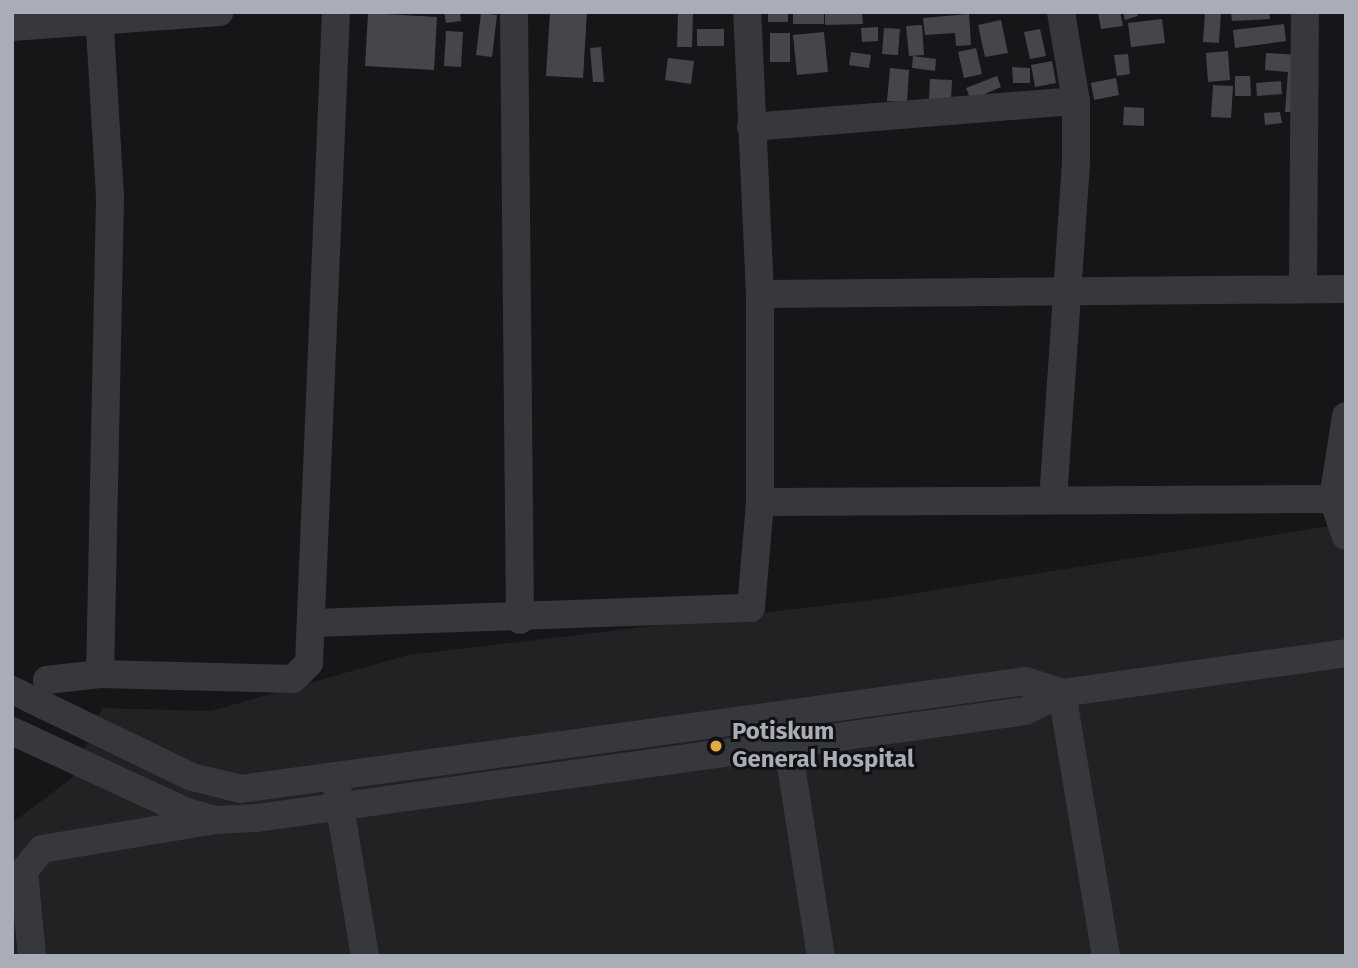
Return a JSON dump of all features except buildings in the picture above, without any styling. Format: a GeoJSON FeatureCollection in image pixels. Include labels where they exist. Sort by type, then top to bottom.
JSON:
{"type":"FeatureCollection","features":[{"type":"Feature","properties":{"kind":"street"},"geometry":{"type":"LineString","coordinates":[[12,27],[100,16],[219,12]]}},
{"type":"Feature","properties":{"kind":"street"},"geometry":{"type":"LineString","coordinates":[[47,680],[100,674],[293,679],[309,663],[314,623],[336,12]]}},
{"type":"Feature","properties":{"kind":"street"},"geometry":{"type":"LineString","coordinates":[[514,12],[520,620]]}},
{"type":"Feature","properties":{"kind":"street"},"geometry":{"type":"LineString","coordinates":[[314,623],[520,620],[751,608],[760,502],[760,294],[747,12]]}},
{"type":"Feature","properties":{"kind":"street"},"geometry":{"type":"LineString","coordinates":[[1053,500],[1072,290],[1076,101],[1061,12]]}},
{"type":"Feature","properties":{"kind":"street"},"geometry":{"type":"LineString","coordinates":[[1303,288],[1305,12]]}},
{"type":"Feature","properties":{"kind":"street"},"geometry":{"type":"LineString","coordinates":[[100,16],[110,199],[100,674]]}},
{"type":"Feature","properties":{"kind":"street"},"geometry":{"type":"LineString","coordinates":[[751,127],[1076,101]]}},
{"type":"Feature","properties":{"kind":"street"},"geometry":{"type":"LineString","coordinates":[[760,294],[1346,289]]}},
{"type":"Feature","properties":{"kind":"street"},"geometry":{"type":"LineString","coordinates":[[1346,416],[1334,499],[1346,536]]}},
{"type":"Feature","properties":{"kind":"street"},"geometry":{"type":"LineString","coordinates":[[760,502],[1334,499]]}},
{"type":"Feature","properties":{"kind":"street"},"geometry":{"type":"LineString","coordinates":[[32,956],[24,871],[42,849],[179,818],[216,820],[340,806],[1025,711],[1062,693],[1346,653]]}},
{"type":"Feature","properties":{"kind":"street"},"geometry":{"type":"LineString","coordinates":[[12,690],[206,780],[241,789],[1026,681],[1062,693]]}},
{"type":"Feature","properties":{"kind":"street"},"geometry":{"type":"LineString","coordinates":[[1062,693],[1106,956]]}},
{"type":"Feature","properties":{"kind":"street"},"geometry":{"type":"LineString","coordinates":[[783,714],[821,956]]}},
{"type":"Feature","properties":{"kind":"street"},"geometry":{"type":"LineString","coordinates":[[12,732],[179,818]]}},
{"type":"Feature","properties":{"kind":"street"},"geometry":{"type":"LineString","coordinates":[[335,776],[365,956]]}},
{"type":"Feature","properties":{"kind":"street"},"geometry":{"type":"LineString","coordinates":[[179,818],[206,780]]}},
{"type":"Feature","properties":{"kind":"shaded area","name":"Potiskum General Hospital"},"geometry":{"type":"Polygon","coordinates":[[[1336,525],[1346,543],[1346,956],[12,956],[12,823],[72,778],[102,708],[211,711],[408,655],[880,599],[1336,525]]]}},
{"type":"Feature","properties":{"kind":"place","name":"Potiskum General Hospital"},"geometry":{"type":"Point","coordinates":[716,746]}}]}
